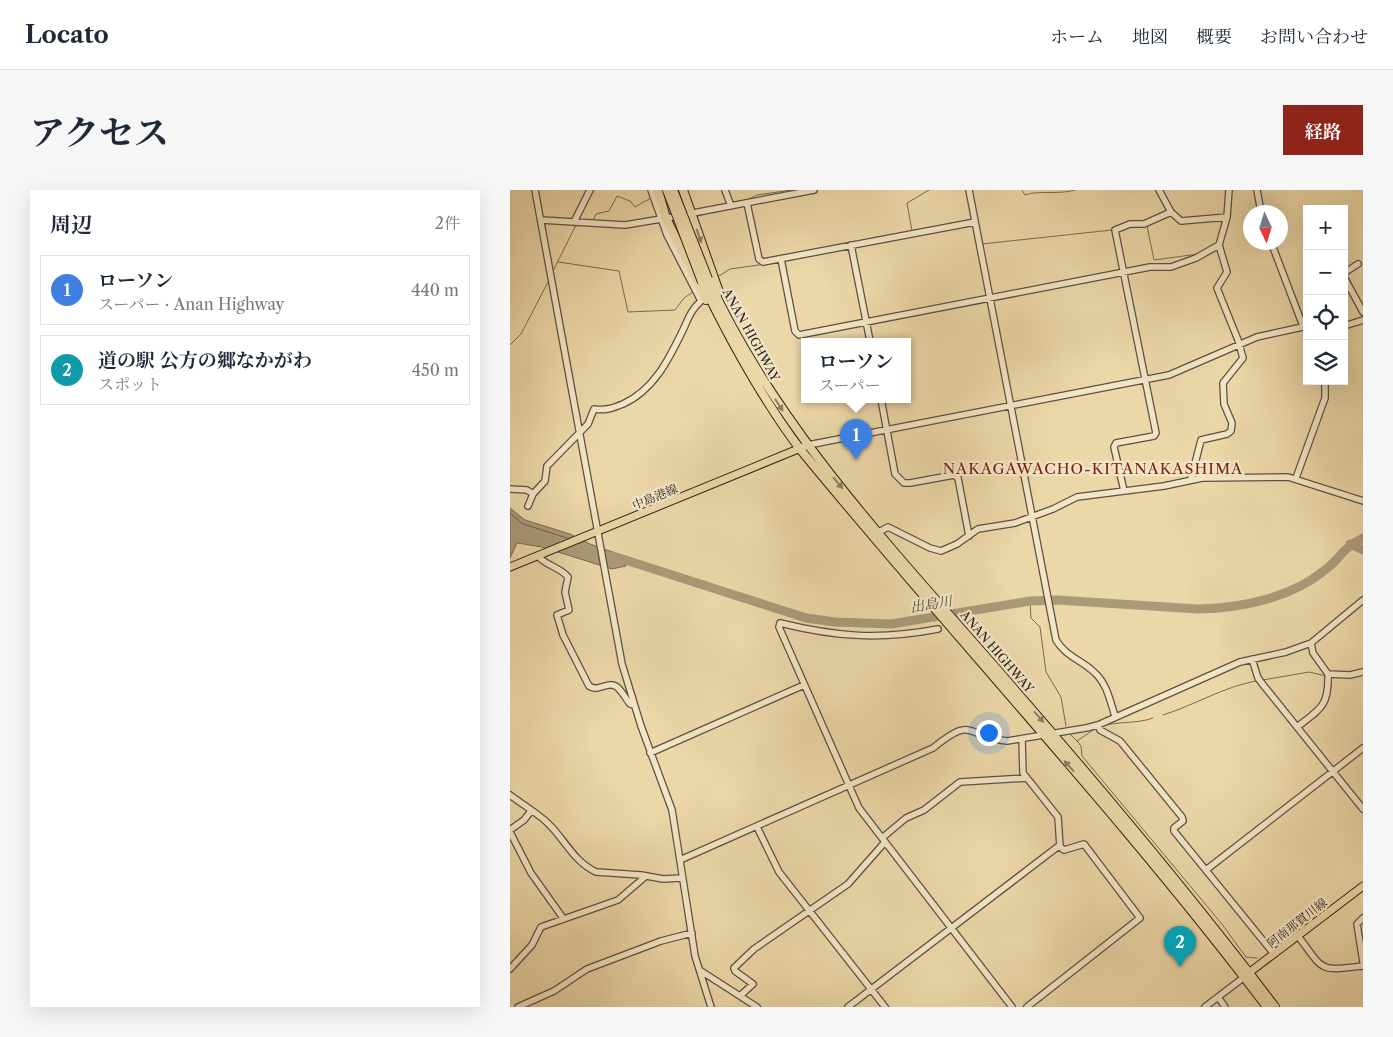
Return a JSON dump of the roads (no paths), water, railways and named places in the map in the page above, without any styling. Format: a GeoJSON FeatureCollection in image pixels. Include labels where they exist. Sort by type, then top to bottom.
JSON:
{"type":"FeatureCollection","features":[{"type":"Feature","properties":{"kind":"highway"},"geometry":{"type":"LineString","coordinates":[[658,190],[663,219],[670,233],[700,289],[733,335]]}},
{"type":"Feature","properties":{"kind":"highway","name":"ANAN HIGHWAY"},"geometry":{"type":"LineString","coordinates":[[667,190],[705,280],[780,423],[800,449],[957,629],[1042,735],[1118,820],[1246,975],[1275,1007]]}},
{"type":"Feature","properties":{"kind":"highway","name":"ANAN HIGHWAY"},"geometry":{"type":"LineString","coordinates":[[673,190],[705,280]]}},
{"type":"Feature","properties":{"kind":"highway"},"geometry":{"type":"LineString","coordinates":[[683,190],[733,335]]}},
{"type":"Feature","properties":{"kind":"highway","name":"ANAN HIGHWAY"},"geometry":{"type":"LineString","coordinates":[[733,335],[808,445],[935,603]]}},
{"type":"Feature","properties":{"kind":"highway","name":"ANAN HIGHWAY"},"geometry":{"type":"LineString","coordinates":[[957,629],[1053,734],[1200,909],[1267,1007]]}},
{"type":"Feature","properties":{"kind":"main road","name":"中島港線"},"geometry":{"type":"LineString","coordinates":[[510,567],[808,445]]}},
{"type":"Feature","properties":{"kind":"main road","name":"阿南那賀川線"},"geometry":{"type":"LineString","coordinates":[[1246,975],[1363,886]]}},
{"type":"Feature","properties":{"kind":"street"},"geometry":{"type":"LineString","coordinates":[[535,190],[622,664],[650,753],[672,810],[681,878],[700,969],[711,1007]]}},
{"type":"Feature","properties":{"kind":"street"},"geometry":{"type":"LineString","coordinates":[[576,222],[590,190]]}},
{"type":"Feature","properties":{"kind":"street"},"geometry":{"type":"LineString","coordinates":[[726,190],[730,204]]}},
{"type":"Feature","properties":{"kind":"street"},"geometry":{"type":"LineString","coordinates":[[541,220],[625,225],[663,219],[730,204],[747,203],[814,190]]}},
{"type":"Feature","properties":{"kind":"street"},"geometry":{"type":"LineString","coordinates":[[969,190],[1056,640],[1061,649],[1100,678],[1105,684],[1115,716]]}},
{"type":"Feature","properties":{"kind":"street"},"geometry":{"type":"LineString","coordinates":[[1159,190],[1170,212],[1181,221],[1187,222],[1226,217]]}},
{"type":"Feature","properties":{"kind":"street"},"geometry":{"type":"LineString","coordinates":[[1191,479],[1200,440],[1227,434],[1233,427],[1224,404],[1224,383],[1242,362],[1240,344],[1217,288],[1227,272],[1219,245],[1226,217],[1228,190]]}},
{"type":"Feature","properties":{"kind":"street"},"geometry":{"type":"LineString","coordinates":[[1257,190],[1260,205]]}},
{"type":"Feature","properties":{"kind":"street"},"geometry":{"type":"LineString","coordinates":[[651,195],[663,219]]}},
{"type":"Feature","properties":{"kind":"street"},"geometry":{"type":"LineString","coordinates":[[747,203],[759,260],[763,262],[781,261],[975,222]]}},
{"type":"Feature","properties":{"kind":"street"},"geometry":{"type":"LineString","coordinates":[[1124,491],[1114,447],[1116,443],[1154,436],[1156,433],[1115,230],[1130,224],[1144,224],[1170,212]]}},
{"type":"Feature","properties":{"kind":"street"},"geometry":{"type":"LineString","coordinates":[[528,506],[533,494],[544,481],[547,466],[588,424],[594,409],[603,411],[631,400],[655,380],[684,328],[689,313],[701,301],[670,233]]}},
{"type":"Feature","properties":{"kind":"street"},"geometry":{"type":"LineString","coordinates":[[781,261],[795,331],[799,334],[1156,266],[1171,268],[1196,258],[1219,245]]}},
{"type":"Feature","properties":{"kind":"street"},"geometry":{"type":"LineString","coordinates":[[851,247],[869,338]]}},
{"type":"Feature","properties":{"kind":"street"},"geometry":{"type":"LineString","coordinates":[[1274,250],[1303,321]]}},
{"type":"Feature","properties":{"kind":"street"},"geometry":{"type":"LineString","coordinates":[[1348,272],[1358,264]]}},
{"type":"Feature","properties":{"kind":"street"},"geometry":{"type":"LineString","coordinates":[[1348,283],[1363,312]]}},
{"type":"Feature","properties":{"kind":"street"},"geometry":{"type":"LineString","coordinates":[[1348,325],[1363,320]]}},
{"type":"Feature","properties":{"kind":"street"},"geometry":{"type":"LineString","coordinates":[[808,445],[1176,374],[1257,337],[1303,326]]}},
{"type":"Feature","properties":{"kind":"street"},"geometry":{"type":"LineString","coordinates":[[1296,478],[1325,398],[1325,385]]}},
{"type":"Feature","properties":{"kind":"street"},"geometry":{"type":"LineString","coordinates":[[882,403],[895,474],[904,483],[954,475],[958,478],[969,536]]}},
{"type":"Feature","properties":{"kind":"street"},"geometry":{"type":"LineString","coordinates":[[879,532],[888,527],[935,550],[949,547],[987,526],[1003,527],[1031,517],[1077,496],[1164,486],[1191,479],[1275,476],[1296,478],[1363,500]]}},
{"type":"Feature","properties":{"kind":"street"},"geometry":{"type":"LineString","coordinates":[[510,489],[527,490],[533,494]]}},
{"type":"Feature","properties":{"kind":"street"},"geometry":{"type":"LineString","coordinates":[[538,556],[543,562],[568,577],[565,592],[570,608],[557,615],[563,635],[589,686],[596,689],[613,685],[618,687],[630,704],[634,705]]}},
{"type":"Feature","properties":{"kind":"street"},"geometry":{"type":"LineString","coordinates":[[680,860],[934,748],[955,731],[970,729],[994,739],[1022,740],[1098,725],[1223,669],[1252,659],[1298,649],[1311,643],[1363,600]]}},
{"type":"Feature","properties":{"kind":"street"},"geometry":{"type":"LineString","coordinates":[[938,628],[908,634],[853,636],[826,634],[780,623],[781,633],[859,808],[1012,1007]]}},
{"type":"Feature","properties":{"kind":"street"},"geometry":{"type":"LineString","coordinates":[[1297,727],[1324,706],[1328,674],[1313,653],[1311,643]]}},
{"type":"Feature","properties":{"kind":"street"},"geometry":{"type":"LineString","coordinates":[[1252,659],[1258,678],[1363,809]]}},
{"type":"Feature","properties":{"kind":"street"},"geometry":{"type":"LineString","coordinates":[[1328,674],[1350,675],[1363,672]]}},
{"type":"Feature","properties":{"kind":"street"},"geometry":{"type":"LineString","coordinates":[[650,753],[804,685]]}},
{"type":"Feature","properties":{"kind":"street"},"geometry":{"type":"LineString","coordinates":[[1098,725],[1100,730],[1120,742],[1182,817],[1183,821],[1174,828],[1174,831],[1274,954]]}},
{"type":"Feature","properties":{"kind":"street"},"geometry":{"type":"LineString","coordinates":[[1022,740],[1023,773],[1058,817],[1060,845],[1064,850],[1084,844],[1140,918],[1027,1007]]}},
{"type":"Feature","properties":{"kind":"street"},"geometry":{"type":"LineString","coordinates":[[1206,870],[1363,748]]}},
{"type":"Feature","properties":{"kind":"street"},"geometry":{"type":"LineString","coordinates":[[741,996],[753,984],[735,971],[734,968],[754,950],[848,884],[883,840],[906,818],[924,810],[960,782],[1027,778]]}},
{"type":"Feature","properties":{"kind":"street"},"geometry":{"type":"LineString","coordinates":[[510,795],[539,815],[579,861],[596,872],[663,879],[681,878]]}},
{"type":"Feature","properties":{"kind":"street"},"geometry":{"type":"LineString","coordinates":[[532,811],[510,831],[531,873],[563,918]]}},
{"type":"Feature","properties":{"kind":"street"},"geometry":{"type":"LineString","coordinates":[[757,827],[775,865],[885,1007]]}},
{"type":"Feature","properties":{"kind":"street"},"geometry":{"type":"LineString","coordinates":[[848,1007],[1060,845]]}},
{"type":"Feature","properties":{"kind":"street"},"geometry":{"type":"LineString","coordinates":[[510,970],[532,945],[538,929],[563,918],[618,900],[646,876]]}},
{"type":"Feature","properties":{"kind":"street"},"geometry":{"type":"LineString","coordinates":[[1363,918],[1358,924],[1363,962]]}},
{"type":"Feature","properties":{"kind":"street"},"geometry":{"type":"LineString","coordinates":[[518,1007],[554,991],[587,969],[661,941],[692,933]]}},
{"type":"Feature","properties":{"kind":"street"},"geometry":{"type":"LineString","coordinates":[[1298,936],[1322,968],[1331,970],[1363,966]]}},
{"type":"Feature","properties":{"kind":"street"},"geometry":{"type":"LineString","coordinates":[[700,969],[707,976],[757,1007]]}},
{"type":"Feature","properties":{"kind":"street"},"geometry":{"type":"LineString","coordinates":[[1205,1007],[1246,975]]}},
{"type":"Feature","properties":{"kind":"street"},"geometry":{"type":"LineString","coordinates":[[1218,998],[1225,1007]]}},
{"type":"Feature","properties":{"kind":"water"},"geometry":{"type":"Polygon","coordinates":[[[510,508],[525,520],[570,534],[590,544],[621,555],[626,566],[612,569],[542,547],[517,543],[510,558],[510,508]]]}},
{"type":"Feature","properties":{"kind":"waterway"},"geometry":{"type":"LineString","coordinates":[[747,200],[757,195],[792,190]]}},
{"type":"Feature","properties":{"kind":"waterway"},"geometry":{"type":"LineString","coordinates":[[912,231],[907,203],[929,190]]}},
{"type":"Feature","properties":{"kind":"waterway"},"geometry":{"type":"LineString","coordinates":[[1022,190],[1025,195],[1075,190]]}},
{"type":"Feature","properties":{"kind":"waterway"},"geometry":{"type":"LineString","coordinates":[[1226,193],[1226,201]]}},
{"type":"Feature","properties":{"kind":"waterway"},"geometry":{"type":"LineString","coordinates":[[593,220],[596,214],[609,211],[617,196],[630,201],[635,207],[651,198]]}},
{"type":"Feature","properties":{"kind":"waterway"},"geometry":{"type":"LineString","coordinates":[[713,207],[728,203]]}},
{"type":"Feature","properties":{"kind":"waterway"},"geometry":{"type":"LineString","coordinates":[[695,217],[708,213]]}},
{"type":"Feature","properties":{"kind":"waterway"},"geometry":{"type":"LineString","coordinates":[[576,225],[584,225]]}},
{"type":"Feature","properties":{"kind":"waterway"},"geometry":{"type":"LineString","coordinates":[[554,269],[576,225]]}},
{"type":"Feature","properties":{"kind":"waterway"},"geometry":{"type":"LineString","coordinates":[[1145,226],[1147,226],[1154,260],[1198,254]]}},
{"type":"Feature","properties":{"kind":"waterway"},"geometry":{"type":"LineString","coordinates":[[982,244],[1112,230]]}},
{"type":"Feature","properties":{"kind":"waterway"},"geometry":{"type":"LineString","coordinates":[[784,261],[802,257]]}},
{"type":"Feature","properties":{"kind":"waterway"},"geometry":{"type":"LineString","coordinates":[[558,262],[619,271],[628,312],[675,310],[684,298],[693,292]]}},
{"type":"Feature","properties":{"kind":"waterway"},"geometry":{"type":"LineString","coordinates":[[719,276],[730,269],[780,262]]}},
{"type":"Feature","properties":{"kind":"waterway"},"geometry":{"type":"LineString","coordinates":[[510,345],[521,334],[548,282]]}},
{"type":"Feature","properties":{"kind":"waterway","name":"出島川"},"geometry":{"type":"LineString","coordinates":[[613,556],[806,618],[835,622],[891,624],[1030,601],[1057,600],[1198,609],[1249,604],[1297,588],[1312,580],[1330,566],[1346,549],[1363,538]]}},
{"type":"Feature","properties":{"kind":"waterway","name":"出島川"},"geometry":{"type":"LineString","coordinates":[[1350,544],[1363,550]]}},
{"type":"Feature","properties":{"kind":"waterway"},"geometry":{"type":"LineString","coordinates":[[1030,601],[1031,618],[1040,627],[1046,672],[1061,697],[1066,726]]}},
{"type":"Feature","properties":{"kind":"waterway"},"geometry":{"type":"LineString","coordinates":[[1263,680],[1309,672],[1326,676]]}},
{"type":"Feature","properties":{"kind":"waterway"},"geometry":{"type":"LineString","coordinates":[[1354,677],[1363,675]]}},
{"type":"Feature","properties":{"kind":"waterway"},"geometry":{"type":"LineString","coordinates":[[1163,715],[1232,687],[1256,681]]}},
{"type":"Feature","properties":{"kind":"waterway"},"geometry":{"type":"LineString","coordinates":[[1102,726],[1153,718]]}},
{"type":"Feature","properties":{"kind":"waterway"},"geometry":{"type":"LineString","coordinates":[[1070,734],[1077,741],[1096,728]]}},
{"type":"Feature","properties":{"kind":"waterway"},"geometry":{"type":"LineString","coordinates":[[1077,741],[1081,746],[1082,756],[1221,923],[1246,957],[1257,958]]}},
{"type":"Feature","properties":{"kind":"place","name":"ローソン"},"geometry":{"type":"Point","coordinates":[856,460]}},
{"type":"Feature","properties":{"kind":"place","name":"道の駅 公方の郷なかがわ"},"geometry":{"type":"Point","coordinates":[1180,967]}},
{"type":"Feature","properties":{"kind":"district","name":"NAKAGAWACHO-KITANAKASHIMA"},"geometry":{"type":"Point","coordinates":[1093,469]}}]}
